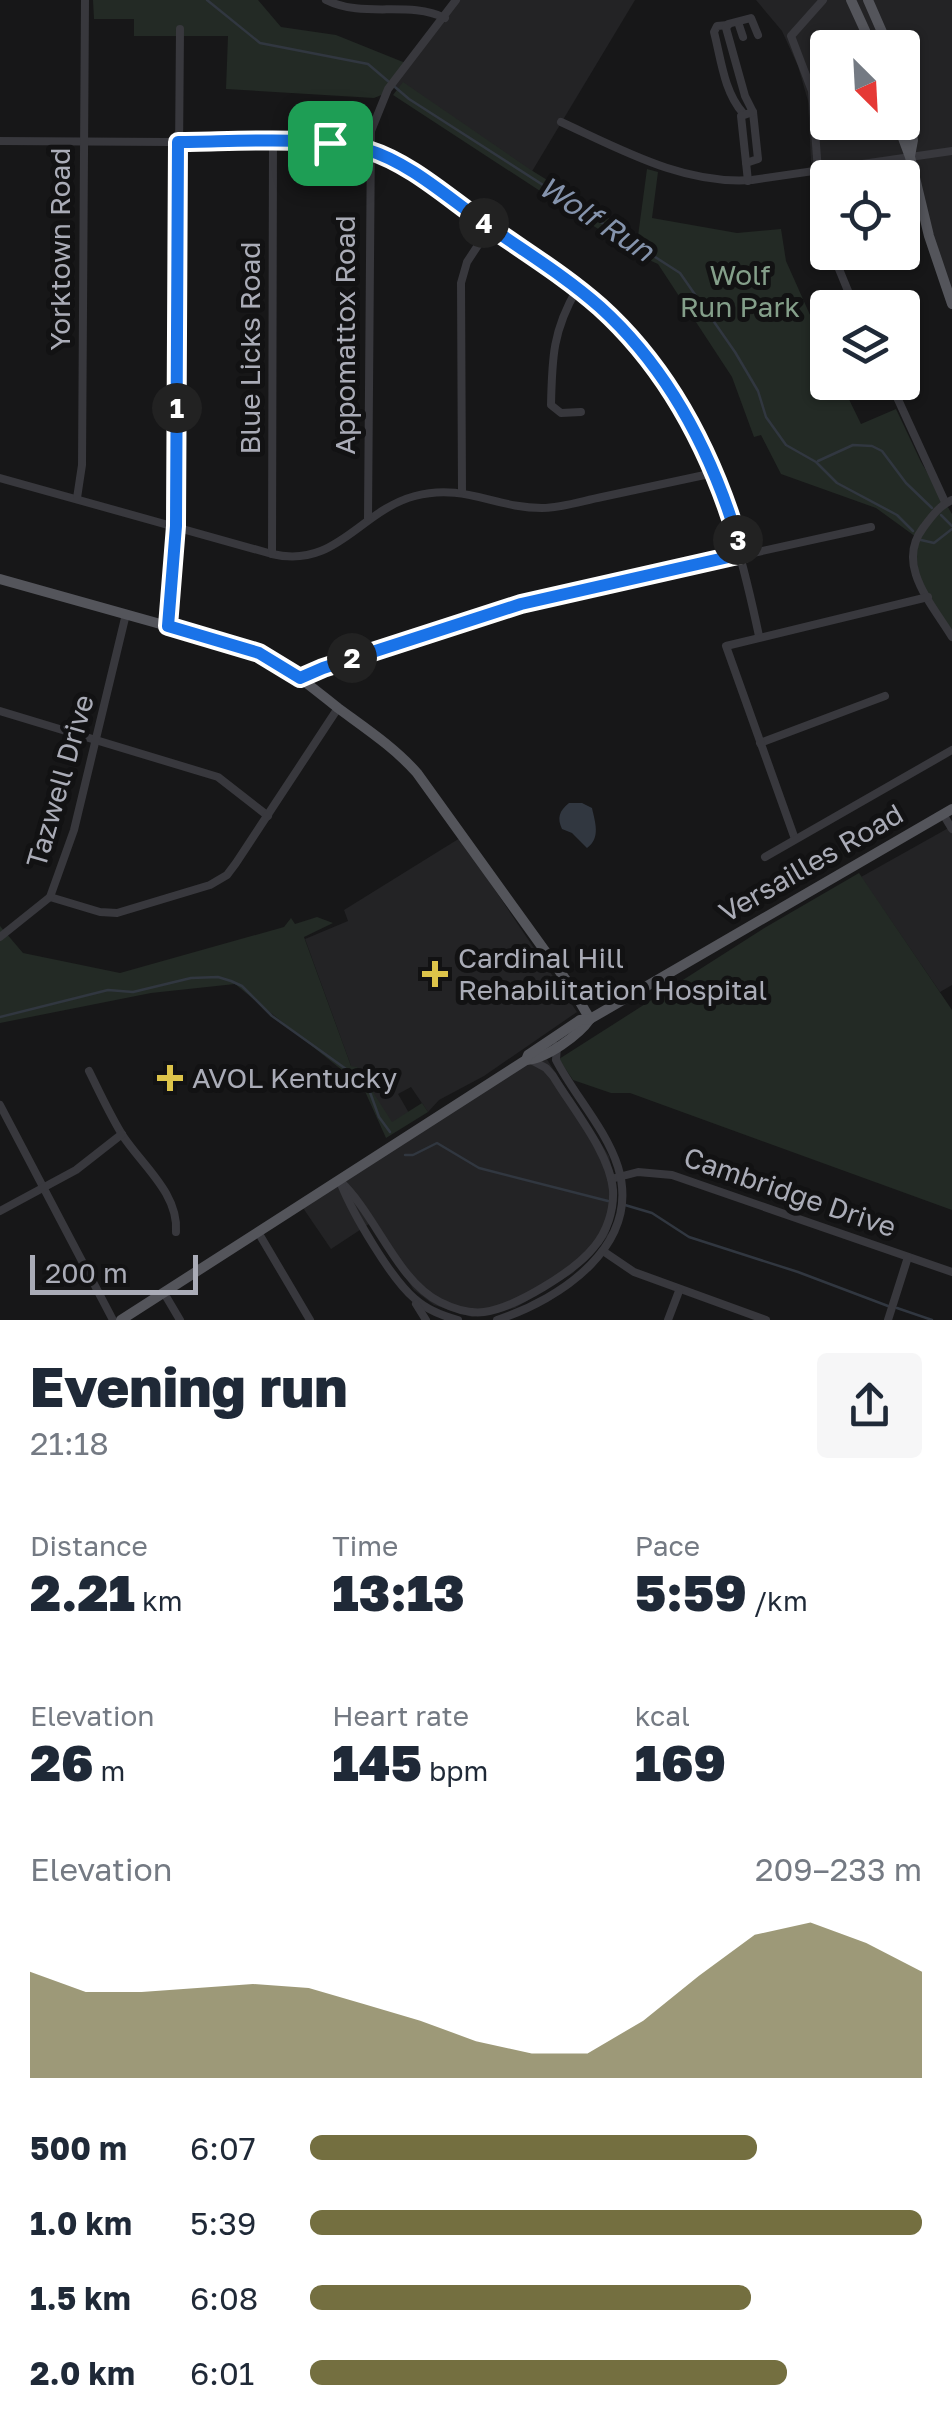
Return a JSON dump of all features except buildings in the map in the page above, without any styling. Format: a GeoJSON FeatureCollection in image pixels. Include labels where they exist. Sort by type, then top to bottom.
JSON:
{"type":"FeatureCollection","features":[{"type":"Feature","properties":{"kind":"main road"},"geometry":{"type":"LineString","coordinates":[[851,0],[865,30]]}},
{"type":"Feature","properties":{"kind":"main road"},"geometry":{"type":"LineString","coordinates":[[868,0],[881,30]]}},
{"type":"Feature","properties":{"kind":"main road"},"geometry":{"type":"LineString","coordinates":[[903,140],[952,304]]}},
{"type":"Feature","properties":{"kind":"main road"},"geometry":{"type":"LineString","coordinates":[[910,157],[914,140]]}},
{"type":"Feature","properties":{"kind":"main road"},"geometry":{"type":"LineString","coordinates":[[0,579],[259,653],[300,678],[391,748],[416,773],[590,1018]]}},
{"type":"Feature","properties":{"kind":"main road","name":"Versailles Road"},"geometry":{"type":"LineString","coordinates":[[529,1061],[528,1054],[567,1028],[948,811]]}},
{"type":"Feature","properties":{"kind":"main road","name":"Versailles Road"},"geometry":{"type":"LineString","coordinates":[[117,1320],[557,1046],[583,1028],[590,1018]]}},
{"type":"Feature","properties":{"kind":"street","name":"Yorktown Road"},"geometry":{"type":"LineString","coordinates":[[76,498],[82,464],[85,0]]}},
{"type":"Feature","properties":{"kind":"street"},"geometry":{"type":"LineString","coordinates":[[326,0],[351,9],[420,8],[445,18]]}},
{"type":"Feature","properties":{"kind":"street","name":"Appomattox Road"},"geometry":{"type":"LineString","coordinates":[[368,518],[368,150],[373,123],[388,89],[456,0]]}},
{"type":"Feature","properties":{"kind":"street"},"geometry":{"type":"LineString","coordinates":[[817,160],[812,90],[791,36],[823,0]]}},
{"type":"Feature","properties":{"kind":"street"},"geometry":{"type":"LineString","coordinates":[[748,181],[741,116],[748,113],[734,103],[714,32],[717,26],[753,19],[758,34]]}},
{"type":"Feature","properties":{"kind":"street"},"geometry":{"type":"LineString","coordinates":[[733,23],[743,38]]}},
{"type":"Feature","properties":{"kind":"street"},"geometry":{"type":"LineString","coordinates":[[168,626],[176,526],[180,30]]}},
{"type":"Feature","properties":{"kind":"street"},"geometry":{"type":"LineString","coordinates":[[562,122],[667,168],[703,178],[748,181],[810,172]]}},
{"type":"Feature","properties":{"kind":"street"},"geometry":{"type":"LineString","coordinates":[[0,141],[330,143],[368,150],[408,170],[578,289],[600,307],[650,363],[685,414],[714,472],[742,554],[759,636]]}},
{"type":"Feature","properties":{"kind":"street","name":"Blue Licks Road"},"geometry":{"type":"LineString","coordinates":[[272,554],[274,143]]}},
{"type":"Feature","properties":{"kind":"street"},"geometry":{"type":"LineString","coordinates":[[890,160],[952,151]]}},
{"type":"Feature","properties":{"kind":"street"},"geometry":{"type":"LineString","coordinates":[[462,492],[461,283],[467,262],[490,227]]}},
{"type":"Feature","properties":{"kind":"street"},"geometry":{"type":"LineString","coordinates":[[578,289],[554,338],[551,405],[561,413],[582,412]]}},
{"type":"Feature","properties":{"kind":"street"},"geometry":{"type":"LineString","coordinates":[[899,400],[949,501],[912,545],[915,575],[952,637]]}},
{"type":"Feature","properties":{"kind":"street"},"geometry":{"type":"LineString","coordinates":[[0,478],[286,557],[312,556],[338,544],[368,518],[404,499],[430,492],[462,492],[520,506],[553,508],[714,472]]}},
{"type":"Feature","properties":{"kind":"street"},"geometry":{"type":"LineString","coordinates":[[300,678],[521,604],[871,527]]}},
{"type":"Feature","properties":{"kind":"street"},"geometry":{"type":"LineString","coordinates":[[795,840],[726,647],[735,641],[928,597]]}},
{"type":"Feature","properties":{"kind":"street","name":"Tazwell Drive"},"geometry":{"type":"LineString","coordinates":[[0,936],[50,897],[74,830],[126,614]]}},
{"type":"Feature","properties":{"kind":"street"},"geometry":{"type":"LineString","coordinates":[[760,743],[885,696]]}},
{"type":"Feature","properties":{"kind":"street"},"geometry":{"type":"LineString","coordinates":[[50,897],[117,913],[199,890],[227,874],[338,708]]}},
{"type":"Feature","properties":{"kind":"street"},"geometry":{"type":"LineString","coordinates":[[0,712],[218,777],[268,816]]}},
{"type":"Feature","properties":{"kind":"street"},"geometry":{"type":"LineString","coordinates":[[765,857],[952,750]]}},
{"type":"Feature","properties":{"kind":"street"},"geometry":{"type":"LineString","coordinates":[[948,811],[952,829]]}},
{"type":"Feature","properties":{"kind":"street"},"geometry":{"type":"LineString","coordinates":[[497,1320],[520,1312],[583,1273],[605,1252],[620,1207],[610,1150],[556,1060],[557,1046]]}},
{"type":"Feature","properties":{"kind":"street"},"geometry":{"type":"LineString","coordinates":[[411,1296],[454,1317],[478,1313],[513,1303],[573,1266],[595,1246],[611,1214],[615,1177],[553,1076],[546,1068],[529,1061]]}},
{"type":"Feature","properties":{"kind":"street"},"geometry":{"type":"LineString","coordinates":[[89,1071],[122,1134],[170,1200],[176,1232]]}},
{"type":"Feature","properties":{"kind":"street"},"geometry":{"type":"LineString","coordinates":[[0,1106],[117,1320]]}},
{"type":"Feature","properties":{"kind":"street"},"geometry":{"type":"LineString","coordinates":[[0,1211],[88,1162],[122,1134]]}},
{"type":"Feature","properties":{"kind":"street","name":"Cambridge Drive"},"geometry":{"type":"LineString","coordinates":[[615,1177],[654,1172],[702,1183],[952,1272]]}},
{"type":"Feature","properties":{"kind":"street"},"geometry":{"type":"LineString","coordinates":[[339,1180],[348,1202],[426,1320]]}},
{"type":"Feature","properties":{"kind":"street"},"geometry":{"type":"LineString","coordinates":[[339,1180],[357,1197],[415,1284],[454,1317]]}},
{"type":"Feature","properties":{"kind":"street"},"geometry":{"type":"LineString","coordinates":[[258,1232],[310,1320]]}},
{"type":"Feature","properties":{"kind":"street"},"geometry":{"type":"LineString","coordinates":[[595,1246],[634,1272],[766,1320]]}},
{"type":"Feature","properties":{"kind":"street"},"geometry":{"type":"LineString","coordinates":[[888,1320],[908,1257]]}},
{"type":"Feature","properties":{"kind":"street"},"geometry":{"type":"LineString","coordinates":[[668,1320],[679,1291]]}},
{"type":"Feature","properties":{"kind":"street"},"geometry":{"type":"LineString","coordinates":[[164,1293],[180,1320]]}},
{"type":"Feature","properties":{"kind":"shaded area"},"geometry":{"type":"Polygon","coordinates":[[[456,0],[635,0],[528,178],[391,84],[456,0]]]}},
{"type":"Feature","properties":{"kind":"shaded area"},"geometry":{"type":"Polygon","coordinates":[[[756,0],[952,0],[952,304],[920,192],[920,160],[910,157],[811,160],[808,101],[782,31],[756,0]]]}},
{"type":"Feature","properties":{"kind":"shaded area"},"geometry":{"type":"Polygon","coordinates":[[[569,803],[592,808],[596,835],[587,848],[562,829],[560,815],[569,803]]]}},
{"type":"Feature","properties":{"kind":"shaded area"},"geometry":{"type":"Polygon","coordinates":[[[952,826],[952,985],[940,992],[861,877],[952,826]]]}},
{"type":"Feature","properties":{"kind":"shaded area","name":"Cardinal Hill Rehabilitation Hospital"},"geometry":{"type":"Polygon","coordinates":[[[460,838],[577,1012],[484,1076],[439,1100],[428,1112],[411,1087],[398,1094],[409,1113],[390,1125],[351,1066],[305,939],[348,921],[344,910],[460,838]]]}},
{"type":"Feature","properties":{"kind":"shaded area"},"geometry":{"type":"Polygon","coordinates":[[[541,1050],[609,1156],[616,1191],[608,1236],[573,1273],[515,1308],[472,1317],[434,1305],[414,1290],[369,1224],[331,1249],[301,1205],[541,1050]]]}},
{"type":"Feature","properties":{"kind":"green space"},"geometry":{"type":"Polygon","coordinates":[[[93,0],[258,0],[281,27],[336,35],[408,64],[384,94],[374,98],[226,89],[228,36],[134,36],[134,19],[94,19],[93,0]]]}},
{"type":"Feature","properties":{"kind":"green space","name":"Wolf Run Park"},"geometry":{"type":"Polygon","coordinates":[[[403,82],[531,170],[638,236],[647,169],[658,172],[652,218],[737,233],[781,229],[786,261],[810,315],[810,400],[849,400],[861,424],[896,409],[952,514],[952,637],[918,581],[916,537],[876,508],[781,474],[761,435],[754,437],[732,377],[658,264],[638,255],[393,95],[403,82]]]}},
{"type":"Feature","properties":{"kind":"green space"},"geometry":{"type":"Polygon","coordinates":[[[859,873],[952,1010],[952,1210],[630,1093],[611,1093],[573,1080],[559,1059],[766,927],[859,873]]]}},
{"type":"Feature","properties":{"kind":"green space"},"geometry":{"type":"Polygon","coordinates":[[[317,917],[333,923],[304,937],[351,1066],[357,1067],[392,1122],[422,1103],[428,1112],[386,1138],[363,1087],[235,984],[151,993],[0,1023],[0,926],[23,953],[120,973],[284,927],[291,918],[295,924],[317,917]]]}},
{"type":"Feature","properties":{"kind":"waterway","name":"Wolf Run"},"geometry":{"type":"LineString","coordinates":[[207,0],[260,43],[368,64],[409,99],[680,273],[735,352],[758,391],[766,417],[786,445],[816,462],[837,483],[897,515],[913,531]]}},
{"type":"Feature","properties":{"kind":"waterway"},"geometry":{"type":"LineString","coordinates":[[818,461],[853,445],[872,446],[882,451],[906,483],[932,508]]}},
{"type":"Feature","properties":{"kind":"waterway"},"geometry":{"type":"LineString","coordinates":[[941,515],[952,526]]}},
{"type":"Feature","properties":{"kind":"waterway","name":"Wolf Run"},"geometry":{"type":"LineString","coordinates":[[921,540],[934,543],[952,529]]}},
{"type":"Feature","properties":{"kind":"waterway"},"geometry":{"type":"LineString","coordinates":[[0,1017],[108,990],[133,992],[191,978],[218,977],[242,986],[272,1016],[367,1084],[379,1117],[390,1132]]}},
{"type":"Feature","properties":{"kind":"waterway"},"geometry":{"type":"LineString","coordinates":[[405,1155],[437,1143],[479,1168],[608,1201]]}},
{"type":"Feature","properties":{"kind":"waterway"},"geometry":{"type":"LineString","coordinates":[[625,1205],[652,1213],[689,1237],[888,1306]]}},
{"type":"Feature","properties":{"kind":"waterway"},"geometry":{"type":"LineString","coordinates":[[897,1308],[932,1320]]}},
{"type":"Feature","properties":{"kind":"place","name":"Cardinal Hill Rehabilitation Hospital"},"geometry":{"type":"Point","coordinates":[435,974]}},
{"type":"Feature","properties":{"kind":"place","name":"AVOL Kentucky"},"geometry":{"type":"Point","coordinates":[170,1078]}},
{"type":"Feature","properties":{"kind":"route"},"geometry":{"type":"LineString","coordinates":[[178,142],[330,143],[368,150],[418,176],[600,307],[650,363],[685,414],[714,472],[742,554],[521,604],[300,678],[259,653],[168,626],[176,526],[178,142]]}}]}
